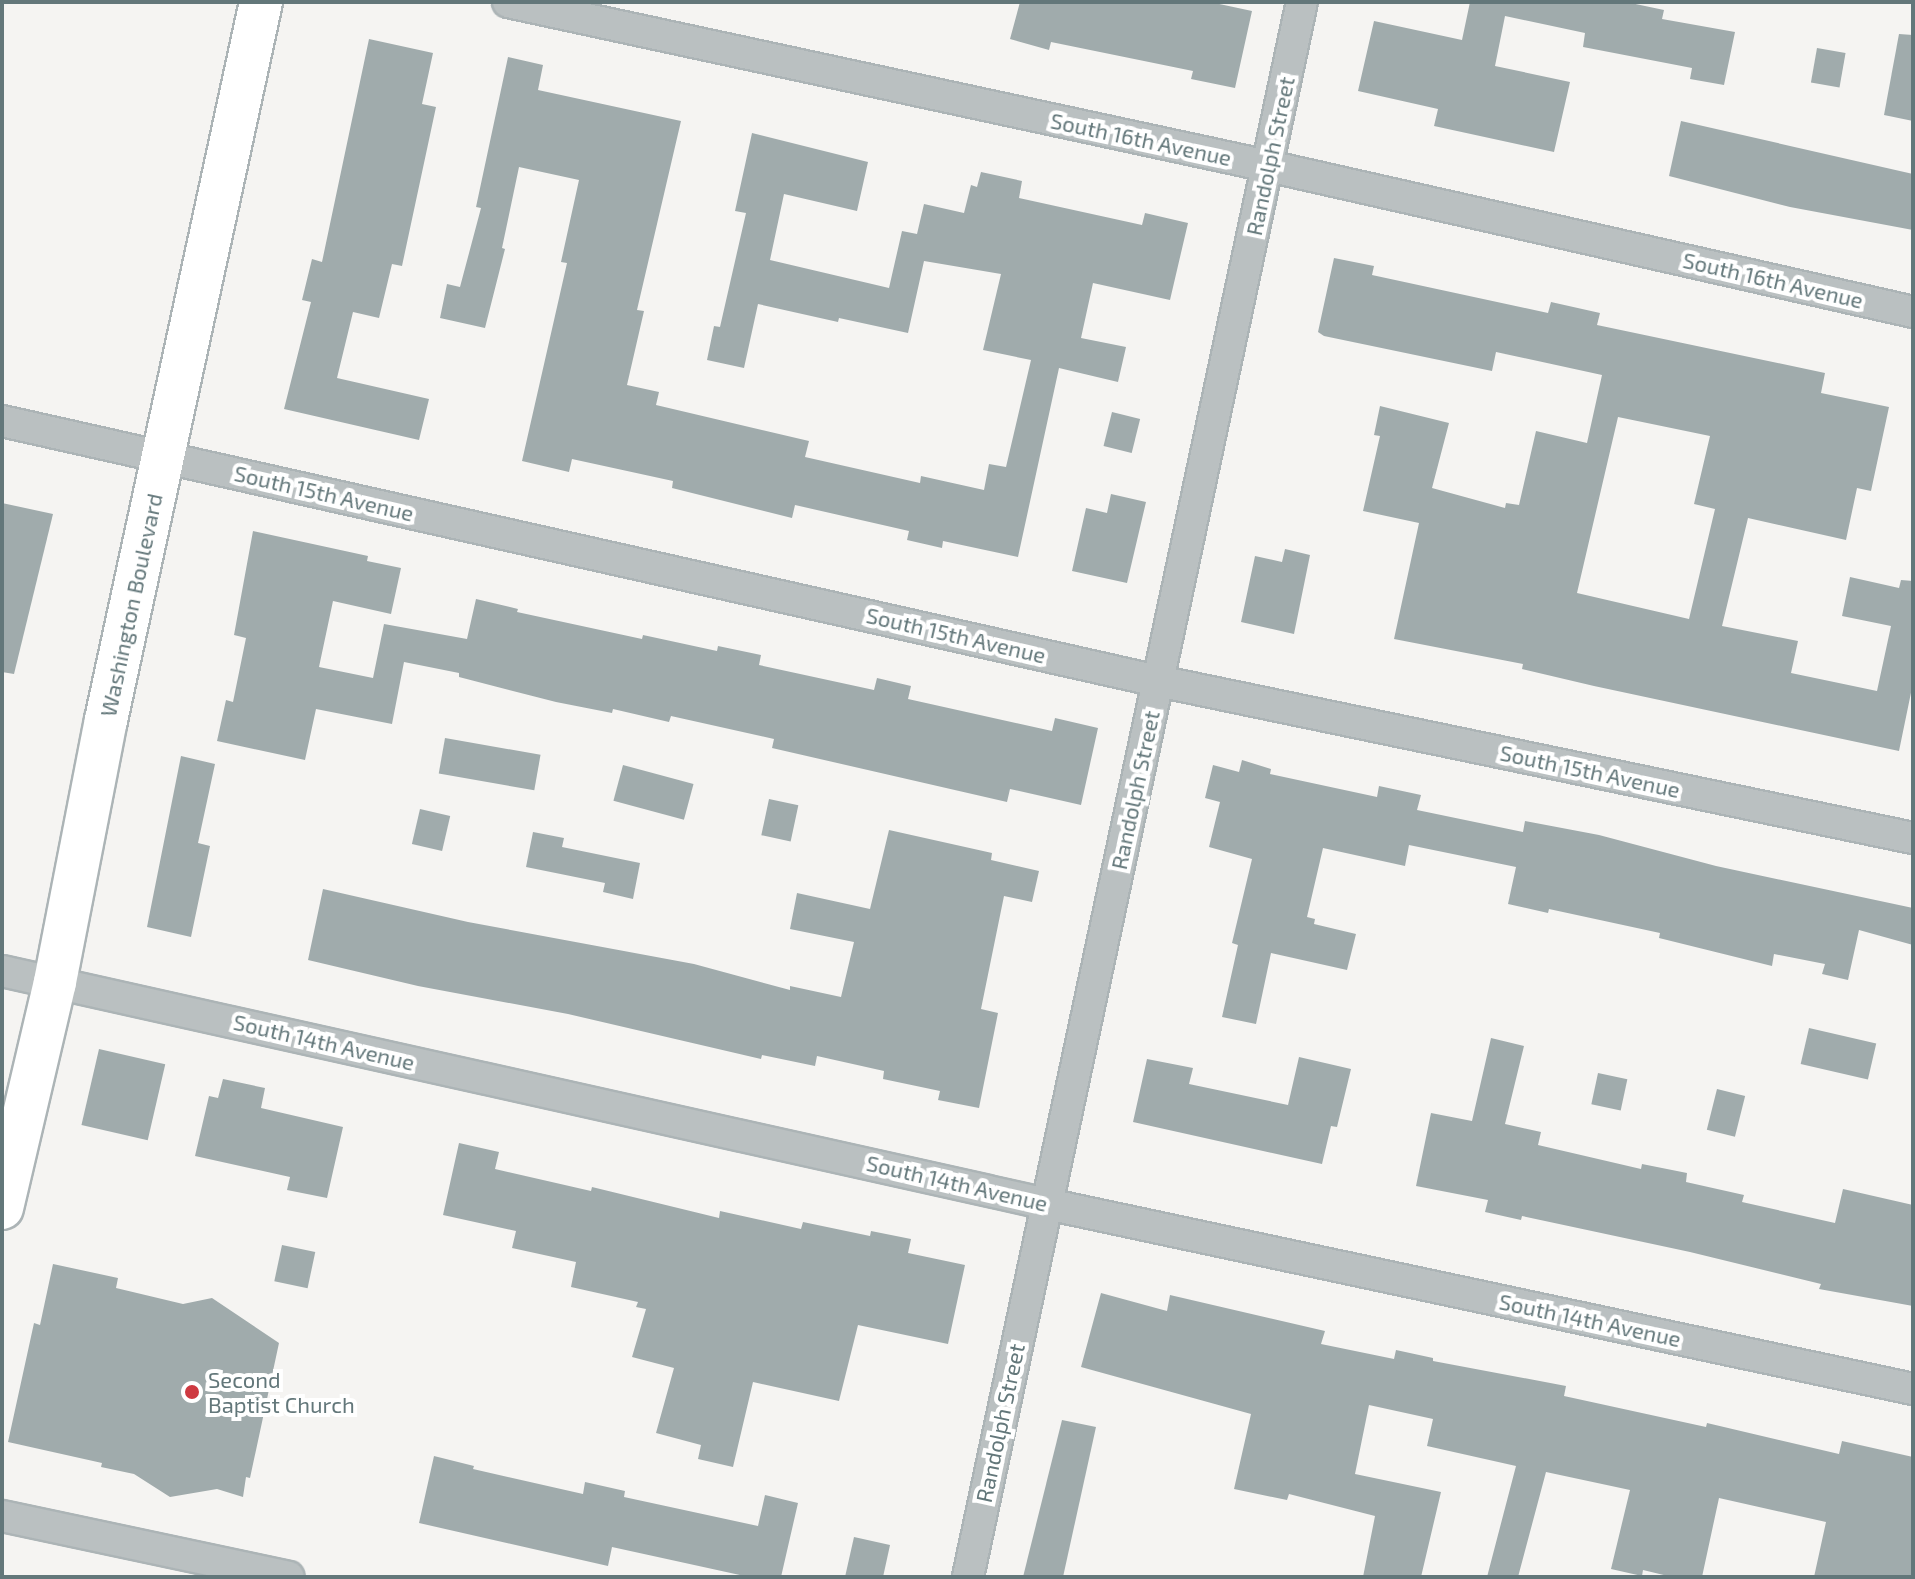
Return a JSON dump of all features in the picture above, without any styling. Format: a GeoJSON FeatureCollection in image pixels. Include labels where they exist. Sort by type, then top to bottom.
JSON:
{"type":"FeatureCollection","features":[{"type":"Feature","properties":{"kind":"street","name":"Washington Boulevard"},"geometry":{"type":"LineString","coordinates":[[2,1208],[55,982],[261,2]]}},
{"type":"Feature","properties":{"kind":"street","name":"South 16th Avenue"},"geometry":{"type":"LineString","coordinates":[[508,2],[1268,166],[1913,312]]}},
{"type":"Feature","properties":{"kind":"street","name":"Randolph Street"},"geometry":{"type":"LineString","coordinates":[[968,1577],[1302,2]]}},
{"type":"Feature","properties":{"kind":"street","name":"South 15th Avenue"},"geometry":{"type":"LineString","coordinates":[[2,421],[1158,681],[1913,838]]}},
{"type":"Feature","properties":{"kind":"street","name":"South 14th Avenue"},"geometry":{"type":"LineString","coordinates":[[2,971],[1047,1204],[1913,1389]]}},
{"type":"Feature","properties":{"kind":"street"},"geometry":{"type":"LineString","coordinates":[[2,1516],[289,1577]]}},
{"type":"Feature","properties":{"kind":"building"},"geometry":{"type":"Polygon","coordinates":[[[1020,2],[1210,2],[1252,11],[1235,88],[1191,79],[1193,71],[1051,42],[1049,50],[1010,39],[1020,2]]]}},
{"type":"Feature","properties":{"kind":"building"},"geometry":{"type":"Polygon","coordinates":[[[1470,2],[1626,2],[1664,10],[1662,19],[1735,32],[1724,85],[1690,79],[1692,68],[1583,47],[1585,33],[1505,16],[1495,66],[1570,82],[1554,152],[1434,126],[1438,109],[1358,91],[1374,21],[1462,40],[1470,2]]]}},
{"type":"Feature","properties":{"kind":"building"},"geometry":{"type":"Polygon","coordinates":[[[1899,34],[1913,35],[1913,121],[1884,115],[1899,34]]]}},
{"type":"Feature","properties":{"kind":"building"},"geometry":{"type":"Polygon","coordinates":[[[369,39],[433,53],[422,104],[436,107],[402,266],[392,264],[379,318],[353,312],[337,378],[429,399],[419,440],[284,409],[311,302],[302,300],[312,259],[322,262],[369,39]]]}},
{"type":"Feature","properties":{"kind":"building"},"geometry":{"type":"Polygon","coordinates":[[[1817,48],[1846,53],[1839,88],[1811,82],[1817,48]]]}},
{"type":"Feature","properties":{"kind":"building"},"geometry":{"type":"Polygon","coordinates":[[[508,57],[543,65],[538,90],[681,121],[637,310],[644,311],[627,385],[659,392],[656,405],[809,441],[805,457],[920,483],[921,476],[984,490],[989,464],[1006,467],[1031,360],[983,350],[1001,274],[924,261],[908,333],[839,318],[838,322],[758,304],[744,368],[707,360],[714,326],[720,327],[746,213],[735,211],[752,133],[868,162],[857,211],[784,194],[770,260],[889,288],[902,231],[917,234],[924,204],[964,213],[971,185],[977,187],[981,172],[1022,181],[1019,198],[1142,225],[1145,213],[1188,223],[1170,300],[1093,283],[1081,338],[1126,347],[1118,382],[1059,368],[1018,557],[943,541],[942,548],[907,540],[909,531],[795,505],[792,518],[672,488],[673,481],[572,459],[569,472],[522,461],[567,263],[561,262],[579,180],[519,167],[502,248],[505,249],[485,328],[440,318],[447,284],[460,287],[481,208],[476,207],[508,57]]]}},
{"type":"Feature","properties":{"kind":"building"},"geometry":{"type":"Polygon","coordinates":[[[1681,121],[1913,174],[1913,230],[1790,207],[1669,176],[1681,121]]]}},
{"type":"Feature","properties":{"kind":"building"},"geometry":{"type":"Polygon","coordinates":[[[1334,258],[1374,266],[1372,275],[1548,313],[1551,302],[1600,313],[1597,325],[1825,373],[1821,393],[1889,407],[1871,491],[1857,488],[1846,540],[1748,518],[1722,626],[1798,641],[1791,673],[1877,691],[1891,626],[1842,616],[1850,577],[1899,588],[1901,580],[1913,581],[1913,683],[1899,751],[1594,686],[1522,669],[1523,664],[1394,639],[1419,523],[1363,511],[1380,436],[1374,435],[1380,406],[1449,423],[1432,488],[1505,508],[1506,503],[1519,505],[1536,431],[1587,443],[1602,375],[1496,352],[1492,371],[1324,336],[1318,332],[1334,258]],[[1618,417],[1577,593],[1689,619],[1715,509],[1694,504],[1710,436],[1618,417]]]}},
{"type":"Feature","properties":{"kind":"building"},"geometry":{"type":"Polygon","coordinates":[[[1112,412],[1140,419],[1132,453],[1104,446],[1112,412]]]}},
{"type":"Feature","properties":{"kind":"building"},"geometry":{"type":"Polygon","coordinates":[[[1111,494],[1146,502],[1127,583],[1072,571],[1086,508],[1107,513],[1111,494]]]}},
{"type":"Feature","properties":{"kind":"building"},"geometry":{"type":"Polygon","coordinates":[[[2,503],[53,514],[14,674],[2,672],[2,503]]]}},
{"type":"Feature","properties":{"kind":"building"},"geometry":{"type":"Polygon","coordinates":[[[253,531],[368,556],[367,561],[401,568],[391,614],[333,601],[319,667],[373,678],[384,624],[467,639],[476,599],[518,609],[517,612],[642,639],[643,635],[717,651],[718,646],[761,655],[759,665],[874,690],[877,678],[911,686],[908,699],[1052,731],[1055,718],[1098,728],[1081,805],[1010,789],[1007,802],[772,748],[774,739],[671,716],[669,722],[613,709],[612,713],[556,702],[459,677],[459,673],[404,662],[392,724],[316,709],[305,760],[217,741],[226,700],[233,702],[246,638],[234,635],[253,531]]]}},
{"type":"Feature","properties":{"kind":"building"},"geometry":{"type":"Polygon","coordinates":[[[1285,549],[1310,555],[1294,634],[1241,622],[1255,556],[1282,562],[1285,549]]]}},
{"type":"Feature","properties":{"kind":"building"},"geometry":{"type":"Polygon","coordinates":[[[445,738],[541,755],[534,790],[439,773],[445,738]]]}},
{"type":"Feature","properties":{"kind":"building"},"geometry":{"type":"Polygon","coordinates":[[[181,756],[215,764],[198,843],[210,846],[191,937],[147,927],[181,756]]]}},
{"type":"Feature","properties":{"kind":"building"},"geometry":{"type":"Polygon","coordinates":[[[1242,760],[1271,769],[1270,774],[1377,797],[1379,786],[1421,795],[1417,810],[1523,832],[1525,821],[1599,835],[1716,866],[1913,908],[1913,945],[1859,930],[1848,980],[1822,974],[1825,964],[1774,954],[1772,966],[1659,938],[1660,933],[1549,909],[1548,913],[1508,904],[1516,867],[1409,845],[1405,866],[1323,848],[1307,917],[1315,919],[1314,924],[1356,934],[1347,970],[1271,953],[1256,1024],[1222,1017],[1238,945],[1232,943],[1252,859],[1209,847],[1220,802],[1205,798],[1213,765],[1239,772],[1242,760]]]}},
{"type":"Feature","properties":{"kind":"building"},"geometry":{"type":"Polygon","coordinates":[[[623,765],[694,784],[684,820],[613,801],[623,765]]]}},
{"type":"Feature","properties":{"kind":"building"},"geometry":{"type":"Polygon","coordinates":[[[769,799],[798,805],[791,841],[761,835],[769,799]]]}},
{"type":"Feature","properties":{"kind":"building"},"geometry":{"type":"Polygon","coordinates":[[[420,809],[450,816],[442,851],[412,844],[420,809]]]}},
{"type":"Feature","properties":{"kind":"building"},"geometry":{"type":"Polygon","coordinates":[[[889,830],[992,853],[991,860],[1039,871],[1032,902],[1004,896],[981,1009],[998,1013],[979,1108],[938,1100],[940,1091],[883,1079],[884,1071],[817,1056],[815,1066],[762,1055],[761,1059],[568,1014],[418,986],[308,960],[323,889],[468,922],[694,964],[790,990],[790,986],[841,997],[854,942],[790,929],[797,893],[870,909],[889,830]]]}},
{"type":"Feature","properties":{"kind":"building"},"geometry":{"type":"Polygon","coordinates":[[[533,832],[564,838],[562,847],[640,863],[633,899],[603,892],[605,883],[526,867],[533,832]]]}},
{"type":"Feature","properties":{"kind":"building"},"geometry":{"type":"Polygon","coordinates":[[[1809,1028],[1876,1044],[1868,1080],[1801,1064],[1809,1028]]]}},
{"type":"Feature","properties":{"kind":"building"},"geometry":{"type":"Polygon","coordinates":[[[1491,1038],[1524,1046],[1505,1124],[1541,1132],[1538,1145],[1641,1169],[1642,1164],[1687,1173],[1686,1182],[1744,1195],[1742,1202],[1835,1223],[1843,1189],[1913,1205],[1913,1306],[1819,1289],[1821,1284],[1690,1252],[1522,1216],[1521,1220],[1485,1212],[1488,1200],[1416,1186],[1431,1113],[1472,1121],[1491,1038]]]}},
{"type":"Feature","properties":{"kind":"building"},"geometry":{"type":"Polygon","coordinates":[[[99,1049],[165,1064],[148,1140],[81,1125],[99,1049]]]}},
{"type":"Feature","properties":{"kind":"building"},"geometry":{"type":"Polygon","coordinates":[[[1299,1057],[1351,1069],[1337,1127],[1331,1126],[1322,1164],[1133,1122],[1147,1059],[1193,1068],[1189,1084],[1288,1105],[1299,1057]]]}},
{"type":"Feature","properties":{"kind":"building"},"geometry":{"type":"Polygon","coordinates":[[[1598,1073],[1627,1079],[1621,1111],[1591,1104],[1598,1073]]]}},
{"type":"Feature","properties":{"kind":"building"},"geometry":{"type":"Polygon","coordinates":[[[223,1079],[265,1088],[261,1108],[343,1127],[327,1198],[287,1190],[290,1177],[195,1156],[209,1096],[218,1098],[223,1079]]]}},
{"type":"Feature","properties":{"kind":"building"},"geometry":{"type":"Polygon","coordinates":[[[1717,1089],[1745,1096],[1735,1137],[1707,1130],[1717,1089]]]}},
{"type":"Feature","properties":{"kind":"building"},"geometry":{"type":"Polygon","coordinates":[[[459,1143],[499,1152],[495,1169],[591,1191],[592,1187],[719,1218],[720,1211],[801,1229],[803,1222],[870,1236],[871,1231],[911,1239],[908,1253],[965,1265],[948,1344],[858,1325],[839,1401],[753,1382],[733,1467],[698,1459],[701,1445],[656,1433],[674,1368],[632,1357],[646,1309],[636,1307],[638,1302],[571,1287],[576,1262],[512,1248],[516,1231],[443,1215],[459,1143]]]}},
{"type":"Feature","properties":{"kind":"building"},"geometry":{"type":"Polygon","coordinates":[[[282,1245],[315,1252],[308,1288],[274,1281],[282,1245]]]}},
{"type":"Feature","properties":{"kind":"building","name":"Second Baptist Church"},"geometry":{"type":"Polygon","coordinates":[[[53,1264],[118,1278],[116,1288],[183,1304],[212,1298],[279,1343],[250,1478],[246,1477],[243,1497],[217,1489],[170,1497],[134,1474],[101,1467],[102,1463],[8,1442],[34,1323],[40,1325],[53,1264]]]}},
{"type":"Feature","properties":{"kind":"building"},"geometry":{"type":"Polygon","coordinates":[[[1101,1293],[1167,1311],[1170,1295],[1325,1331],[1321,1344],[1394,1359],[1396,1350],[1433,1358],[1433,1361],[1566,1386],[1564,1396],[1706,1427],[1707,1423],[1839,1454],[1842,1441],[1913,1457],[1913,1577],[1814,1577],[1826,1522],[1719,1498],[1702,1577],[1672,1577],[1643,1570],[1642,1576],[1611,1569],[1630,1490],[1546,1472],[1518,1577],[1487,1577],[1516,1466],[1427,1446],[1433,1419],[1369,1405],[1355,1474],[1441,1492],[1421,1577],[1363,1577],[1375,1516],[1289,1494],[1287,1500],[1234,1489],[1251,1414],[1081,1367],[1101,1293]]]}},
{"type":"Feature","properties":{"kind":"building"},"geometry":{"type":"Polygon","coordinates":[[[1062,1420],[1096,1427],[1063,1577],[1023,1577],[1062,1420]]]}},
{"type":"Feature","properties":{"kind":"building"},"geometry":{"type":"Polygon","coordinates":[[[434,1456],[474,1466],[473,1469],[583,1494],[585,1482],[625,1491],[624,1497],[758,1526],[765,1495],[798,1503],[781,1577],[749,1577],[612,1547],[608,1566],[419,1523],[434,1456]]]}},
{"type":"Feature","properties":{"kind":"building"},"geometry":{"type":"Polygon","coordinates":[[[854,1537],[890,1545],[883,1577],[845,1577],[854,1537]]]}},
{"type":"Feature","properties":{"kind":"place","name":"Second Baptist Church"},"geometry":{"type":"Point","coordinates":[192,1392]}}]}
